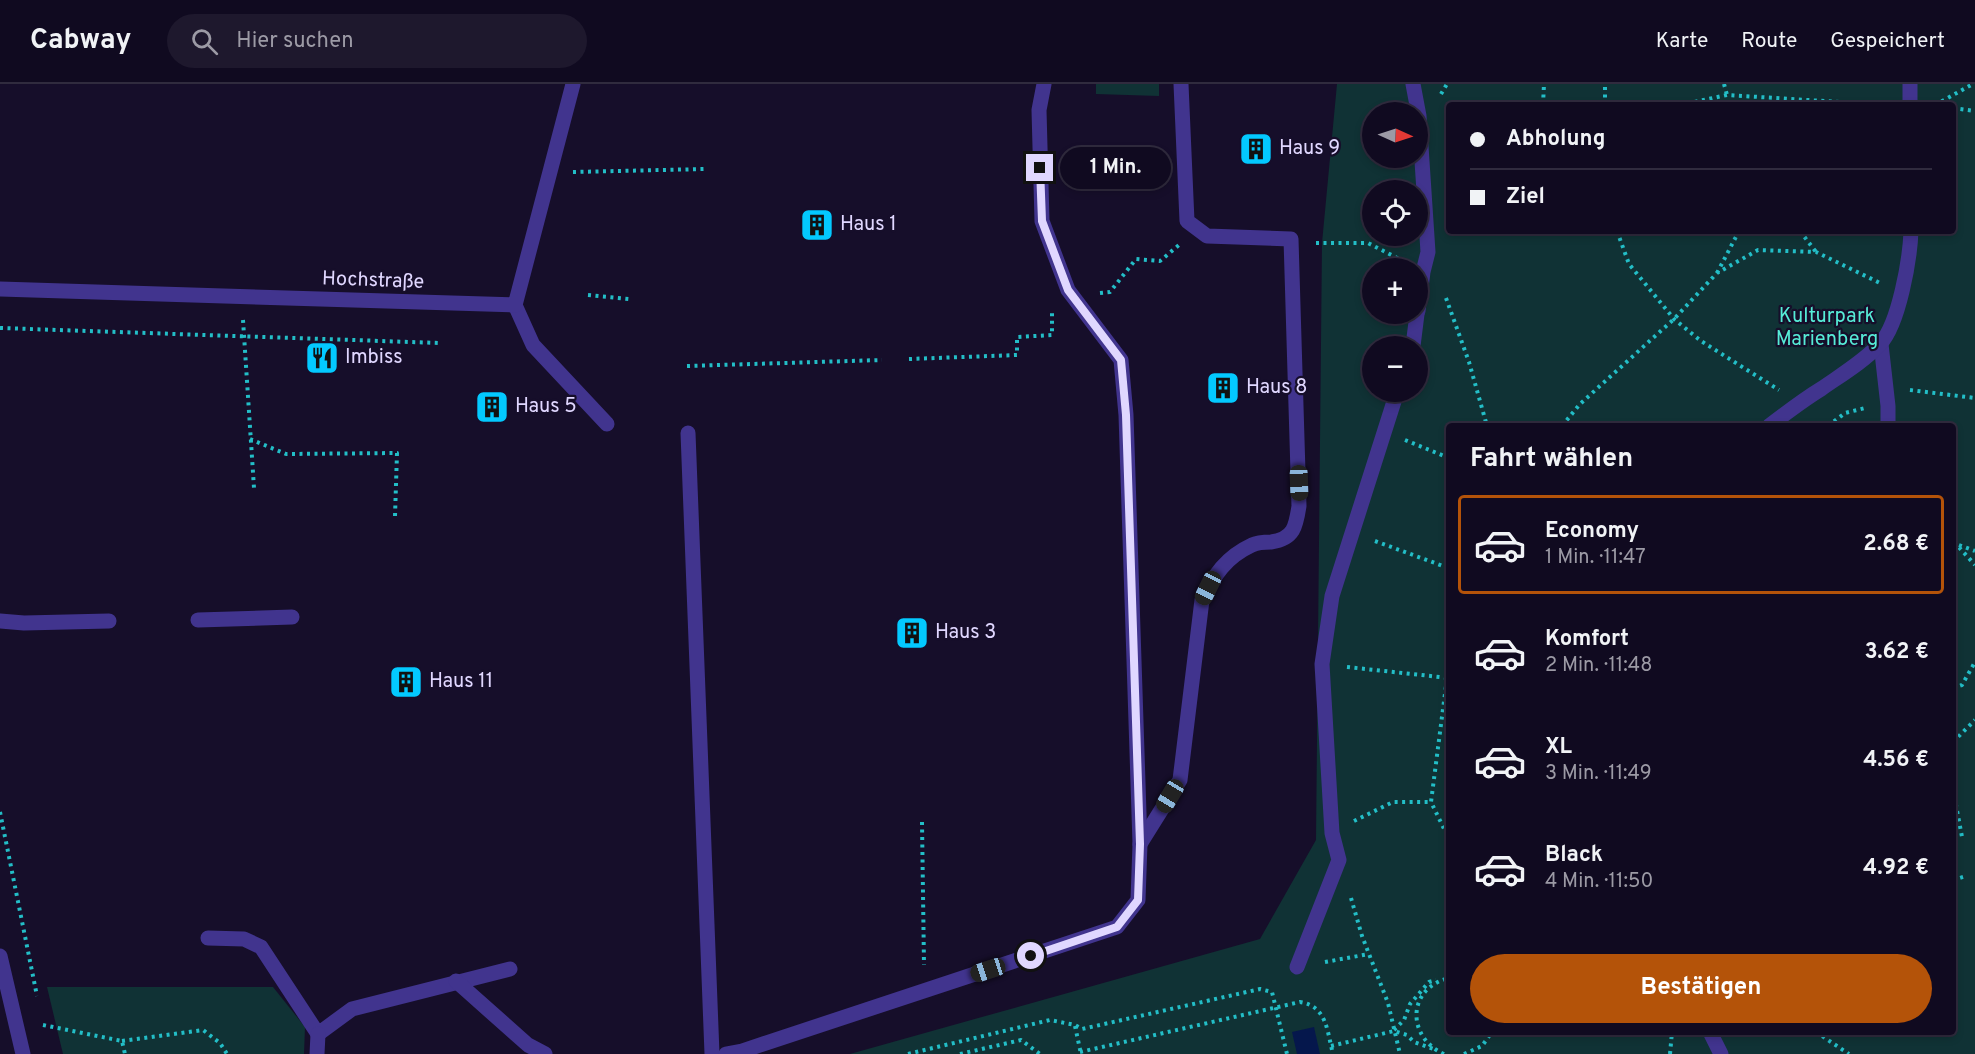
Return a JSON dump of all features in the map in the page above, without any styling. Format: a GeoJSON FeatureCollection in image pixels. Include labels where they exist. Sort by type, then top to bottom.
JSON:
{"type":"FeatureCollection","features":[{"type":"Feature","properties":{"kind":"street"},"geometry":{"type":"LineString","coordinates":[[573,84],[515,305],[533,345],[607,424]]}},
{"type":"Feature","properties":{"kind":"street"},"geometry":{"type":"LineString","coordinates":[[726,1054],[751,1048],[1117,927],[1138,900],[1140,844],[1126,415],[1121,360],[1068,290],[1042,221],[1039,110],[1044,84]]}},
{"type":"Feature","properties":{"kind":"street"},"geometry":{"type":"LineString","coordinates":[[1140,844],[1180,780],[1202,600],[1213,577],[1231,558],[1254,543],[1283,540],[1296,527],[1299,506],[1291,239],[1207,236],[1187,221],[1181,84]]}},
{"type":"Feature","properties":{"kind":"street"},"geometry":{"type":"LineString","coordinates":[[1413,84],[1419,116],[1428,252],[1426,258]]}},
{"type":"Feature","properties":{"kind":"street"},"geometry":{"type":"LineString","coordinates":[[1910,84],[1910,102]]}},
{"type":"Feature","properties":{"kind":"street"},"geometry":{"type":"LineString","coordinates":[[1773,423],[1881,344],[1891,324],[1901,294],[1911,234]]}},
{"type":"Feature","properties":{"kind":"street","name":"Hochstraße"},"geometry":{"type":"LineString","coordinates":[[0,289],[515,305]]}},
{"type":"Feature","properties":{"kind":"street"},"geometry":{"type":"LineString","coordinates":[[1881,344],[1888,423]]}},
{"type":"Feature","properties":{"kind":"street"},"geometry":{"type":"LineString","coordinates":[[1297,967],[1339,860],[1332,832],[1322,664],[1332,596],[1394,402]]}},
{"type":"Feature","properties":{"kind":"street"},"geometry":{"type":"LineString","coordinates":[[688,434],[712,1054]]}},
{"type":"Feature","properties":{"kind":"street"},"geometry":{"type":"LineString","coordinates":[[198,620],[292,617]]}},
{"type":"Feature","properties":{"kind":"street"},"geometry":{"type":"LineString","coordinates":[[0,621],[24,623],[110,621]]}},
{"type":"Feature","properties":{"kind":"street"},"geometry":{"type":"LineString","coordinates":[[208,938],[244,939],[261,948],[318,1034],[316,1054]]}},
{"type":"Feature","properties":{"kind":"street"},"geometry":{"type":"LineString","coordinates":[[0,956],[23,1054]]}},
{"type":"Feature","properties":{"kind":"street"},"geometry":{"type":"LineString","coordinates":[[318,1034],[352,1009],[510,969]]}},
{"type":"Feature","properties":{"kind":"street"},"geometry":{"type":"LineString","coordinates":[[456,981],[528,1045],[545,1054]]}},
{"type":"Feature","properties":{"kind":"street"},"geometry":{"type":"LineString","coordinates":[[1712,1035],[1721,1054]]}},
{"type":"Feature","properties":{"kind":"path"},"geometry":{"type":"LineString","coordinates":[[1437,100],[1447,84]]}},
{"type":"Feature","properties":{"kind":"path"},"geometry":{"type":"LineString","coordinates":[[1543,102],[1544,84]]}},
{"type":"Feature","properties":{"kind":"path"},"geometry":{"type":"LineString","coordinates":[[1605,84],[1605,102]]}},
{"type":"Feature","properties":{"kind":"path"},"geometry":{"type":"LineString","coordinates":[[1724,84],[1727,95]]}},
{"type":"Feature","properties":{"kind":"path"},"geometry":{"type":"LineString","coordinates":[[1940,102],[1973,84]]}},
{"type":"Feature","properties":{"kind":"path"},"geometry":{"type":"LineString","coordinates":[[1694,102],[1727,95],[1836,102]]}},
{"type":"Feature","properties":{"kind":"path"},"geometry":{"type":"LineString","coordinates":[[1956,108],[1975,111]]}},
{"type":"Feature","properties":{"kind":"path"},"geometry":{"type":"LineString","coordinates":[[551,172],[705,169]]}},
{"type":"Feature","properties":{"kind":"path"},"geometry":{"type":"LineString","coordinates":[[1072,296],[1110,292],[1136,259],[1160,261],[1198,230]]}},
{"type":"Feature","properties":{"kind":"path"},"geometry":{"type":"LineString","coordinates":[[1618,234],[1629,264],[1674,319],[1701,341],[1799,403]]}},
{"type":"Feature","properties":{"kind":"path"},"geometry":{"type":"LineString","coordinates":[[1564,423],[1580,404],[1674,319],[1717,273],[1737,234]]}},
{"type":"Feature","properties":{"kind":"path"},"geometry":{"type":"LineString","coordinates":[[1802,234],[1816,252]]}},
{"type":"Feature","properties":{"kind":"path"},"geometry":{"type":"LineString","coordinates":[[1322,243],[1368,243],[1397,258]]}},
{"type":"Feature","properties":{"kind":"path"},"geometry":{"type":"LineString","coordinates":[[1717,273],[1758,250],[1816,252],[1901,294]]}},
{"type":"Feature","properties":{"kind":"path"},"geometry":{"type":"LineString","coordinates":[[1428,252],[1469,362],[1486,423]]}},
{"type":"Feature","properties":{"kind":"path"},"geometry":{"type":"LineString","coordinates":[[588,296],[629,299]]}},
{"type":"Feature","properties":{"kind":"path"},"geometry":{"type":"LineString","coordinates":[[243,298],[243,337],[254,488]]}},
{"type":"Feature","properties":{"kind":"path"},"geometry":{"type":"LineString","coordinates":[[0,328],[440,343]]}},
{"type":"Feature","properties":{"kind":"path"},"geometry":{"type":"LineString","coordinates":[[909,359],[1017,355],[1017,337],[1052,335]]}},
{"type":"Feature","properties":{"kind":"path"},"geometry":{"type":"LineString","coordinates":[[687,366],[882,360]]}},
{"type":"Feature","properties":{"kind":"path"},"geometry":{"type":"LineString","coordinates":[[1832,423],[1845,413],[1870,407],[1886,391],[1914,390],[1975,398]]}},
{"type":"Feature","properties":{"kind":"path"},"geometry":{"type":"LineString","coordinates":[[1384,430],[1446,457]]}},
{"type":"Feature","properties":{"kind":"path"},"geometry":{"type":"LineString","coordinates":[[250,439],[285,454],[397,453],[395,516]]}},
{"type":"Feature","properties":{"kind":"path"},"geometry":{"type":"LineString","coordinates":[[1352,532],[1446,566]]}},
{"type":"Feature","properties":{"kind":"path"},"geometry":{"type":"LineString","coordinates":[[1956,545],[1975,551]]}},
{"type":"Feature","properties":{"kind":"path"},"geometry":{"type":"LineString","coordinates":[[1956,546],[1975,566]]}},
{"type":"Feature","properties":{"kind":"path"},"geometry":{"type":"LineString","coordinates":[[1956,687],[1962,685],[1975,662]]}},
{"type":"Feature","properties":{"kind":"path"},"geometry":{"type":"LineString","coordinates":[[1322,664],[1446,678]]}},
{"type":"Feature","properties":{"kind":"path"},"geometry":{"type":"LineString","coordinates":[[1446,693],[1431,802],[1446,833]]}},
{"type":"Feature","properties":{"kind":"path"},"geometry":{"type":"LineString","coordinates":[[1956,739],[1975,720]]}},
{"type":"Feature","properties":{"kind":"path"},"geometry":{"type":"LineString","coordinates":[[1332,832],[1393,802],[1431,802]]}},
{"type":"Feature","properties":{"kind":"path"},"geometry":{"type":"LineString","coordinates":[[1956,805],[1962,837]]}},
{"type":"Feature","properties":{"kind":"path"},"geometry":{"type":"LineString","coordinates":[[0,812],[38,1002]]}},
{"type":"Feature","properties":{"kind":"path"},"geometry":{"type":"LineString","coordinates":[[922,822],[924,991]]}},
{"type":"Feature","properties":{"kind":"path"},"geometry":{"type":"LineString","coordinates":[[1339,860],[1369,954],[1388,1003],[1400,1054]]}},
{"type":"Feature","properties":{"kind":"path"},"geometry":{"type":"LineString","coordinates":[[1956,879],[1965,876]]}},
{"type":"Feature","properties":{"kind":"path"},"geometry":{"type":"LineString","coordinates":[[1297,967],[1369,954]]}},
{"type":"Feature","properties":{"kind":"path"},"geometry":{"type":"LineString","coordinates":[[1394,1031],[1404,1020],[1410,1004],[1429,982],[1446,978]]}},
{"type":"Feature","properties":{"kind":"path"},"geometry":{"type":"LineString","coordinates":[[1436,1050],[1422,1038],[1417,1025],[1416,1011],[1420,998],[1428,987],[1446,978]]}},
{"type":"Feature","properties":{"kind":"path"},"geometry":{"type":"LineString","coordinates":[[908,1054],[1050,1020],[1075,1025],[1082,1029],[1260,990],[1272,993],[1287,1054]]}},
{"type":"Feature","properties":{"kind":"path"},"geometry":{"type":"LineString","coordinates":[[1075,1025],[1080,1053],[1300,1002],[1311,1004],[1320,1012],[1333,1054]]}},
{"type":"Feature","properties":{"kind":"path"},"geometry":{"type":"LineString","coordinates":[[41,1014],[45,1035]]}},
{"type":"Feature","properties":{"kind":"path"},"geometry":{"type":"LineString","coordinates":[[43,1025],[123,1041],[203,1030],[220,1043],[227,1054]]}},
{"type":"Feature","properties":{"kind":"path"},"geometry":{"type":"LineString","coordinates":[[1331,1046],[1394,1031],[1444,1054]]}},
{"type":"Feature","properties":{"kind":"path"},"geometry":{"type":"LineString","coordinates":[[1464,1054],[1482,1046],[1490,1035]]}},
{"type":"Feature","properties":{"kind":"path"},"geometry":{"type":"LineString","coordinates":[[1670,1054],[1672,1035]]}},
{"type":"Feature","properties":{"kind":"path"},"geometry":{"type":"LineString","coordinates":[[1820,1035],[1849,1054]]}},
{"type":"Feature","properties":{"kind":"path"},"geometry":{"type":"LineString","coordinates":[[960,1054],[1021,1040],[1040,1054]]}},
{"type":"Feature","properties":{"kind":"path"},"geometry":{"type":"LineString","coordinates":[[123,1041],[125,1054]]}},
{"type":"Feature","properties":{"kind":"green space"},"geometry":{"type":"Polygon","coordinates":[[[1096,84],[1159,84],[1159,96],[1096,94],[1096,84]]]}},
{"type":"Feature","properties":{"kind":"green space","name":"Kulturpark Marienberg"},"geometry":{"type":"Polygon","coordinates":[[[1337,84],[1975,84],[1975,1054],[850,1054],[1260,939],[1316,840],[1322,243],[1337,84]]]}},
{"type":"Feature","properties":{"kind":"green space"},"geometry":{"type":"Polygon","coordinates":[[[47,987],[273,987],[305,1027],[304,1054],[63,1054],[47,987]]]}},
{"type":"Feature","properties":{"kind":"shaded area"},"geometry":{"type":"Polygon","coordinates":[[[1314,1027],[1320,1054],[1297,1054],[1292,1032],[1314,1027]]]}},
{"type":"Feature","properties":{"kind":"place","name":"Haus 9"},"geometry":{"type":"Point","coordinates":[1256,149]}},
{"type":"Feature","properties":{"kind":"place","name":"Haus 1"},"geometry":{"type":"Point","coordinates":[817,225]}},
{"type":"Feature","properties":{"kind":"place","name":"Imbiss"},"geometry":{"type":"Point","coordinates":[322,358]}},
{"type":"Feature","properties":{"kind":"place","name":"Haus 8"},"geometry":{"type":"Point","coordinates":[1223,388]}},
{"type":"Feature","properties":{"kind":"place","name":"Haus 5"},"geometry":{"type":"Point","coordinates":[492,407]}},
{"type":"Feature","properties":{"kind":"place","name":"Haus 3"},"geometry":{"type":"Point","coordinates":[912,633]}},
{"type":"Feature","properties":{"kind":"place","name":"Haus 11"},"geometry":{"type":"Point","coordinates":[406,682]}},
{"type":"Feature","properties":{"kind":"route"},"geometry":{"type":"LineString","coordinates":[[1031,956],[1117,927],[1138,900],[1140,844],[1126,415],[1121,360],[1068,290],[1042,221],[1040,168]]}}]}
